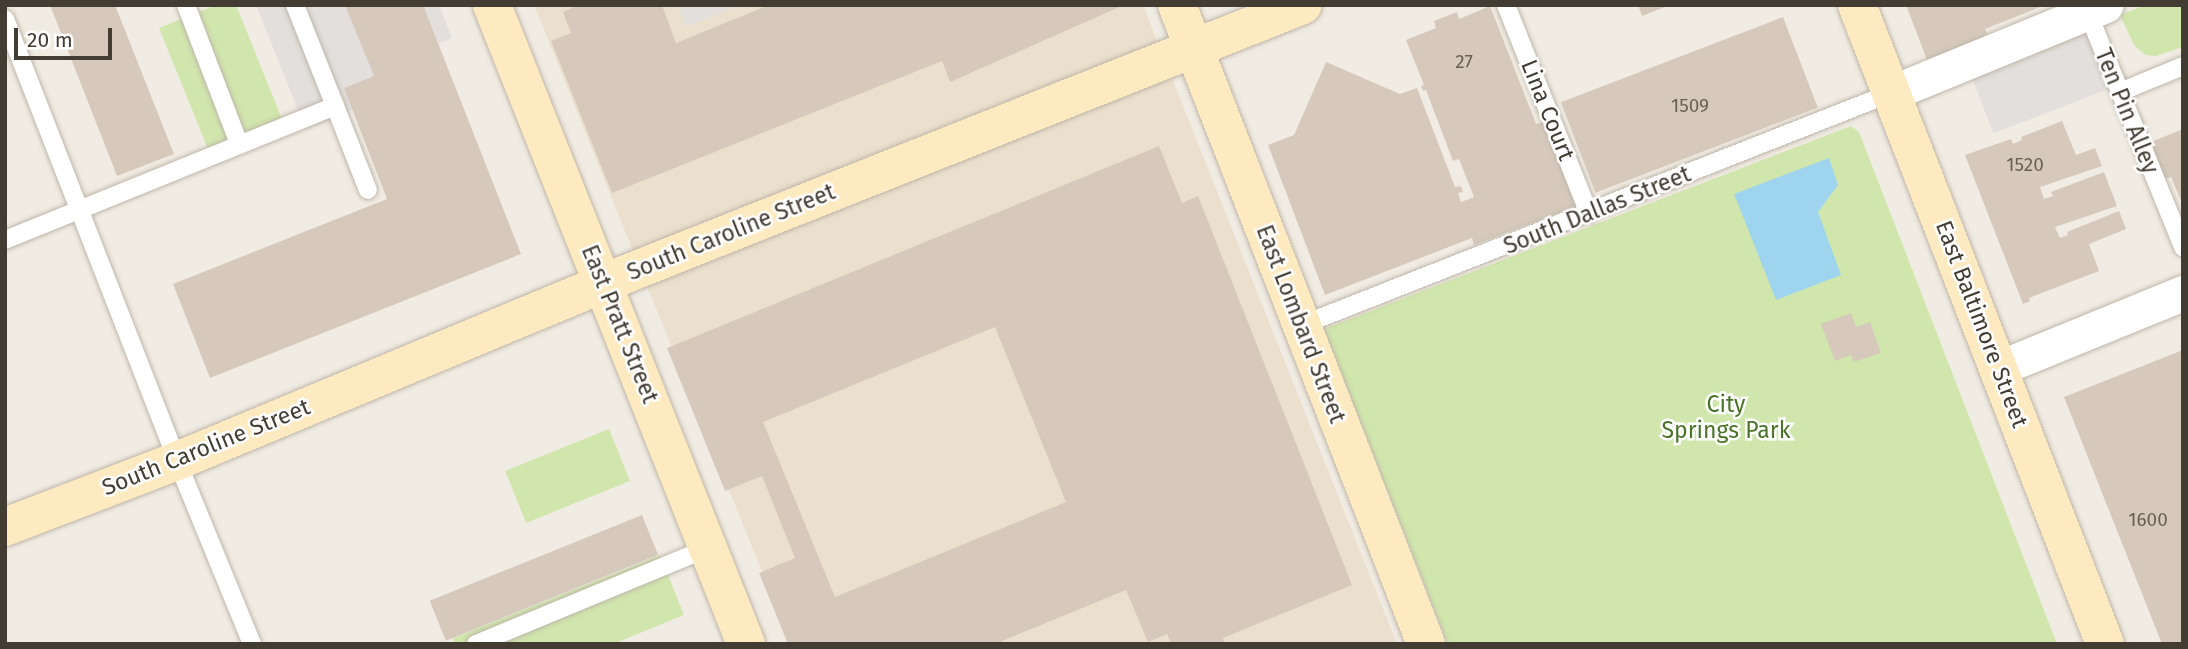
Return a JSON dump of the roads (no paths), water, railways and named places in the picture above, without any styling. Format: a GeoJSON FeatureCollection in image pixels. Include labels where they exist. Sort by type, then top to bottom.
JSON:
{"type":"FeatureCollection","features":[{"type":"Feature","properties":{"kind":"main road","name":"East Pratt Street"},"geometry":{"type":"LineString","coordinates":[[492,5],[746,644]]}},
{"type":"Feature","properties":{"kind":"main road","name":"East Lombard Street"},"geometry":{"type":"LineString","coordinates":[[1177,5],[1426,644]]}},
{"type":"Feature","properties":{"kind":"main road","name":"South Caroline Street"},"geometry":{"type":"LineString","coordinates":[[5,527],[177,461],[603,283],[1303,5]]}},
{"type":"Feature","properties":{"kind":"main road","name":"East Baltimore Street"},"geometry":{"type":"LineString","coordinates":[[1857,5],[2105,644]]}},
{"type":"Feature","properties":{"kind":"street"},"geometry":{"type":"LineString","coordinates":[[1891,93],[2096,9]]}},
{"type":"Feature","properties":{"kind":"street"},"geometry":{"type":"LineString","coordinates":[[1999,368],[2183,293]]}},
{"type":"Feature","properties":{"kind":"lane"},"geometry":{"type":"LineString","coordinates":[[186,5],[239,144]]}},
{"type":"Feature","properties":{"kind":"lane"},"geometry":{"type":"LineString","coordinates":[[295,5],[368,190]]}},
{"type":"Feature","properties":{"kind":"lane","name":"Lina Court"},"geometry":{"type":"LineString","coordinates":[[1506,5],[1589,215]]}},
{"type":"Feature","properties":{"kind":"lane","name":"Ten Pin Alley"},"geometry":{"type":"LineString","coordinates":[[2096,9],[2119,92],[2183,247]]}},
{"type":"Feature","properties":{"kind":"lane"},"geometry":{"type":"LineString","coordinates":[[5,19],[177,461],[253,644]]}},
{"type":"Feature","properties":{"kind":"lane"},"geometry":{"type":"LineString","coordinates":[[2119,92],[2183,66]]}},
{"type":"Feature","properties":{"kind":"lane","name":"South Dallas Street"},"geometry":{"type":"LineString","coordinates":[[1302,326],[1589,215],[1891,93]]}},
{"type":"Feature","properties":{"kind":"lane"},"geometry":{"type":"LineString","coordinates":[[5,240],[335,106]]}},
{"type":"Feature","properties":{"kind":"lane"},"geometry":{"type":"LineString","coordinates":[[476,644],[708,548]]}},
{"type":"Feature","properties":{"kind":"water"},"geometry":{"type":"Polygon","coordinates":[[[1829,158],[1838,185],[1818,212],[1841,275],[1776,300],[1734,194],[1829,158]]]}},
{"type":"Feature","properties":{"kind":"park label","name":"City Springs Park"},"geometry":{"type":"Point","coordinates":[1726,417]}}]}
